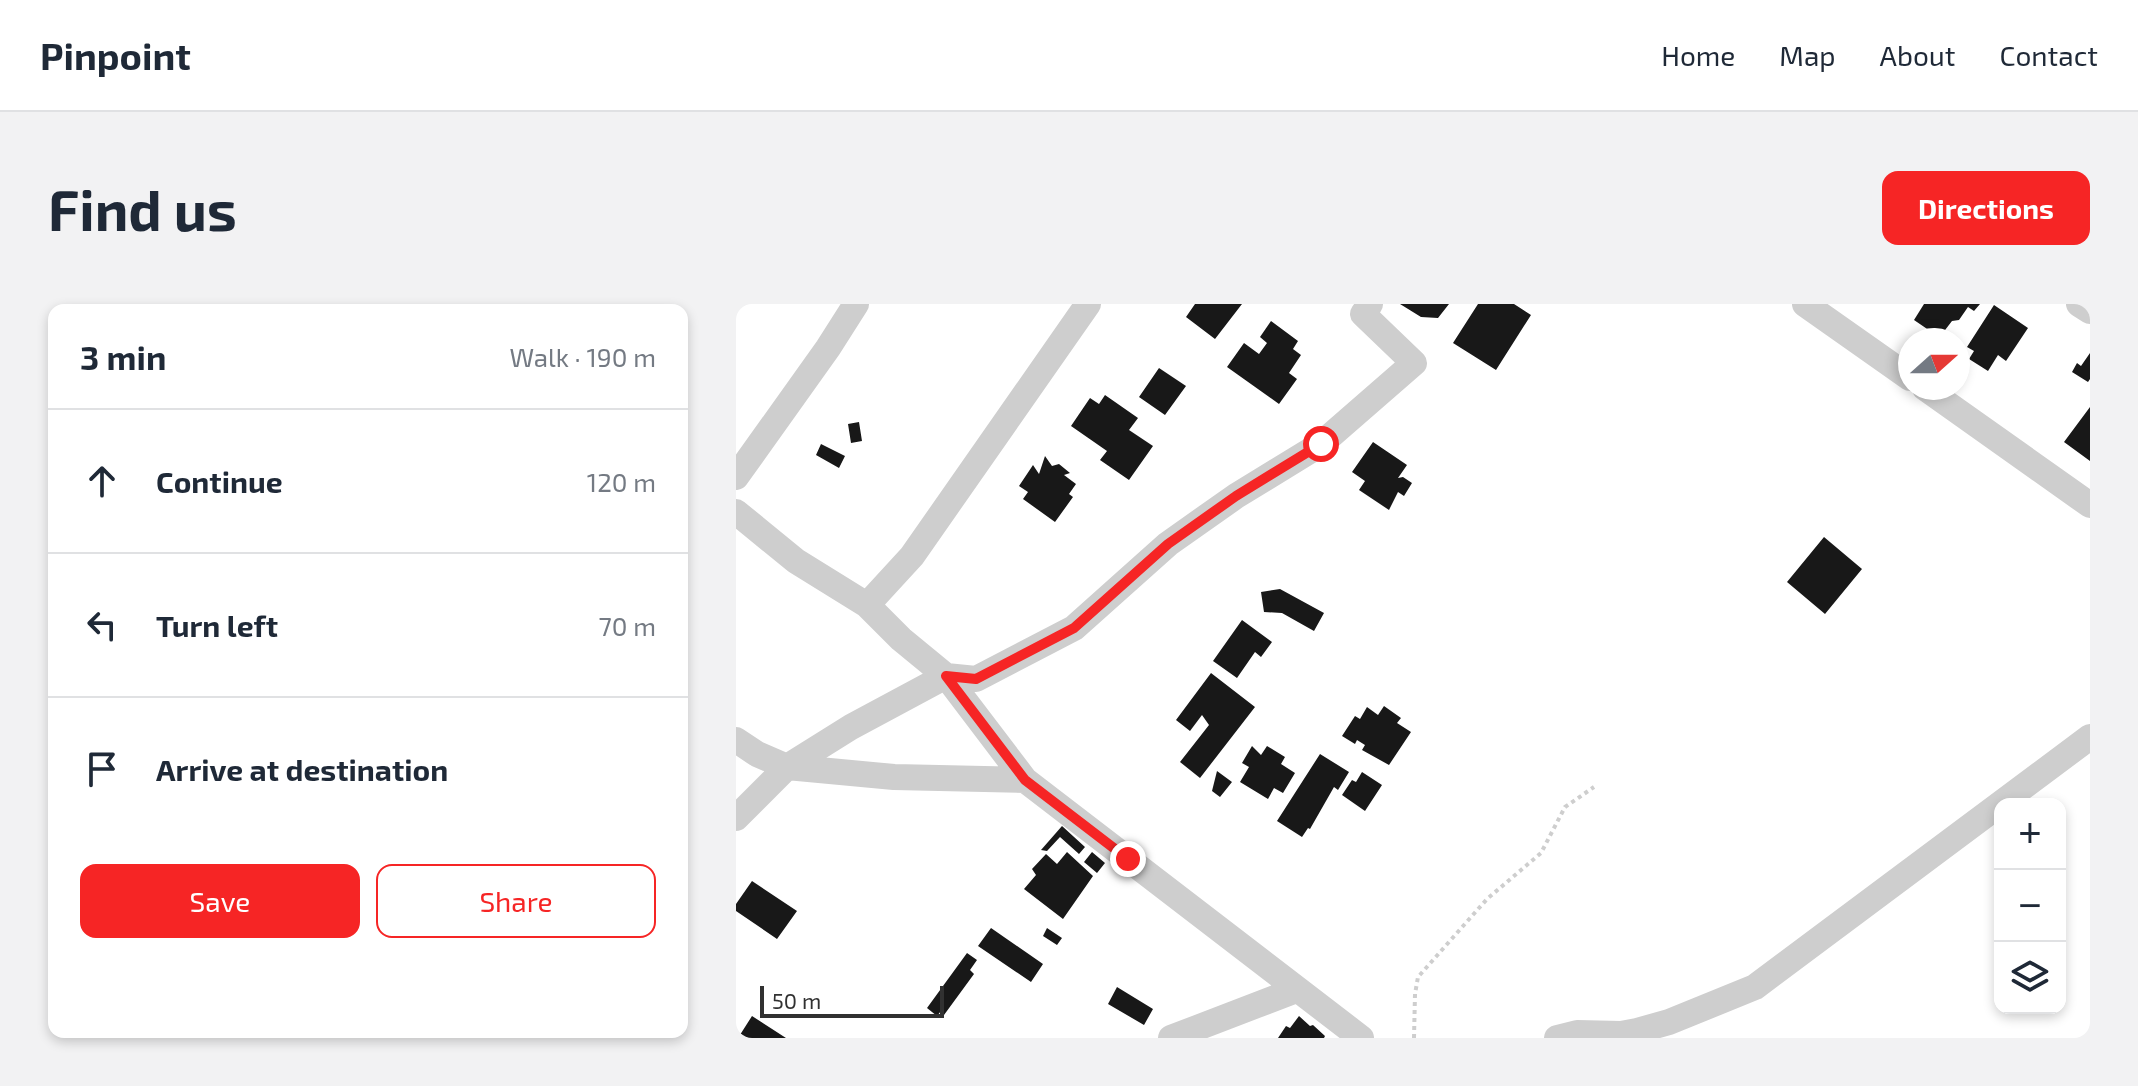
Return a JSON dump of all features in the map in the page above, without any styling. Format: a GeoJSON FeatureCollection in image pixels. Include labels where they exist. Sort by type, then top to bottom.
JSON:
{"type":"FeatureCollection","features":[{"type":"Feature","properties":{"kind":"street"},"geometry":{"type":"LineString","coordinates":[[736,477],[856,304]]}},
{"type":"Feature","properties":{"kind":"street"},"geometry":{"type":"LineString","coordinates":[[867,605],[912,556],[1088,304]]}},
{"type":"Feature","properties":{"kind":"street"},"geometry":{"type":"LineString","coordinates":[[736,818],[787,767],[851,727],[946,676],[976,679],[1074,628],[1168,544],[1236,496],[1321,444],[1414,363],[1363,314],[1370,304]]}},
{"type":"Feature","properties":{"kind":"street"},"geometry":{"type":"LineString","coordinates":[[1805,304],[1898,370]]}},
{"type":"Feature","properties":{"kind":"street"},"geometry":{"type":"LineString","coordinates":[[2079,304],[2090,311]]}},
{"type":"Feature","properties":{"kind":"street"},"geometry":{"type":"LineString","coordinates":[[1942,400],[2090,505]]}},
{"type":"Feature","properties":{"kind":"street"},"geometry":{"type":"LineString","coordinates":[[736,512],[796,561],[867,605],[901,639],[946,676],[1025,780],[1361,1038]]}},
{"type":"Feature","properties":{"kind":"street"},"geometry":{"type":"LineString","coordinates":[[1557,1038],[1577,1033],[1621,1034],[1637,1031],[1669,1022],[1755,987],[2090,737]]}},
{"type":"Feature","properties":{"kind":"street"},"geometry":{"type":"LineString","coordinates":[[736,740],[757,754],[787,767],[894,777],[1025,780]]}},
{"type":"Feature","properties":{"kind":"street"},"geometry":{"type":"LineString","coordinates":[[1171,1038],[1296,990]]}},
{"type":"Feature","properties":{"kind":"path"},"geometry":{"type":"LineString","coordinates":[[1414,1038],[1418,977],[1487,899],[1541,853],[1565,807],[1594,787]]}},
{"type":"Feature","properties":{"kind":"building"},"geometry":{"type":"Polygon","coordinates":[[[1195,304],[1242,304],[1215,339],[1186,317],[1195,304]]]}},
{"type":"Feature","properties":{"kind":"building"},"geometry":{"type":"Polygon","coordinates":[[[1400,304],[1449,304],[1438,318],[1421,317],[1400,304]]]}},
{"type":"Feature","properties":{"kind":"building"},"geometry":{"type":"Polygon","coordinates":[[[1478,304],[1514,304],[1531,315],[1496,370],[1453,343],[1478,304]]]}},
{"type":"Feature","properties":{"kind":"building"},"geometry":{"type":"Polygon","coordinates":[[[1924,304],[1980,304],[1974,311],[1968,307],[1959,320],[1952,321],[1947,328],[1926,328],[1914,320],[1924,304]]]}},
{"type":"Feature","properties":{"kind":"building"},"geometry":{"type":"Polygon","coordinates":[[[1994,305],[2028,328],[2006,361],[1998,355],[1988,371],[1970,360],[1974,351],[1970,349],[1970,342],[1994,305]]]}},
{"type":"Feature","properties":{"kind":"building"},"geometry":{"type":"Polygon","coordinates":[[[1271,321],[1298,341],[1293,349],[1301,355],[1289,373],[1297,379],[1279,404],[1227,367],[1244,343],[1259,354],[1267,343],[1260,337],[1271,321]]]}},
{"type":"Feature","properties":{"kind":"building"},"geometry":{"type":"Polygon","coordinates":[[[2090,353],[2088,382],[2072,372],[2077,363],[2081,366],[2090,353]]]}},
{"type":"Feature","properties":{"kind":"building"},"geometry":{"type":"Polygon","coordinates":[[[1159,368],[1186,386],[1165,415],[1139,397],[1159,368]]]}},
{"type":"Feature","properties":{"kind":"building"},"geometry":{"type":"Polygon","coordinates":[[[1105,395],[1138,418],[1129,430],[1153,446],[1129,480],[1100,460],[1107,451],[1071,426],[1090,398],[1099,404],[1105,395]]]}},
{"type":"Feature","properties":{"kind":"building"},"geometry":{"type":"Polygon","coordinates":[[[2090,407],[2090,461],[2064,442],[2090,407]]]}},
{"type":"Feature","properties":{"kind":"building"},"geometry":{"type":"Polygon","coordinates":[[[859,422],[862,441],[851,443],[848,424],[859,422]]]}},
{"type":"Feature","properties":{"kind":"building"},"geometry":{"type":"Polygon","coordinates":[[[1373,442],[1407,465],[1398,478],[1403,477],[1412,483],[1404,496],[1398,492],[1389,510],[1359,490],[1365,481],[1352,472],[1373,442]]]}},
{"type":"Feature","properties":{"kind":"building"},"geometry":{"type":"Polygon","coordinates":[[[821,444],[845,456],[839,468],[816,455],[821,444]]]}},
{"type":"Feature","properties":{"kind":"building"},"geometry":{"type":"Polygon","coordinates":[[[1045,456],[1052,466],[1059,464],[1070,473],[1064,475],[1076,484],[1069,494],[1073,497],[1055,522],[1023,499],[1028,492],[1019,486],[1033,465],[1039,474],[1045,456]]]}},
{"type":"Feature","properties":{"kind":"building"},"geometry":{"type":"Polygon","coordinates":[[[1824,537],[1862,569],[1825,614],[1787,582],[1824,537]]]}},
{"type":"Feature","properties":{"kind":"building"},"geometry":{"type":"Polygon","coordinates":[[[1280,589],[1324,613],[1314,631],[1282,613],[1264,612],[1261,592],[1280,589]]]}},
{"type":"Feature","properties":{"kind":"building"},"geometry":{"type":"Polygon","coordinates":[[[1242,620],[1272,642],[1261,657],[1255,652],[1237,678],[1213,661],[1242,620]]]}},
{"type":"Feature","properties":{"kind":"building"},"geometry":{"type":"Polygon","coordinates":[[[1211,673],[1255,707],[1200,778],[1180,762],[1209,725],[1202,715],[1190,731],[1176,720],[1211,673]]]}},
{"type":"Feature","properties":{"kind":"building"},"geometry":{"type":"Polygon","coordinates":[[[1384,706],[1401,718],[1397,723],[1411,732],[1389,765],[1362,750],[1365,745],[1357,740],[1355,744],[1342,736],[1355,716],[1360,719],[1367,707],[1378,715],[1384,706]]]}},
{"type":"Feature","properties":{"kind":"building"},"geometry":{"type":"Polygon","coordinates":[[[1252,746],[1261,755],[1267,746],[1285,757],[1281,764],[1295,773],[1283,793],[1274,788],[1268,799],[1240,782],[1249,767],[1242,763],[1252,746]]]}},
{"type":"Feature","properties":{"kind":"building"},"geometry":{"type":"Polygon","coordinates":[[[1320,754],[1349,772],[1338,790],[1334,787],[1310,829],[1302,837],[1277,821],[1320,754]]]}},
{"type":"Feature","properties":{"kind":"building"},"geometry":{"type":"Polygon","coordinates":[[[1217,771],[1232,782],[1220,797],[1212,791],[1217,771]]]}},
{"type":"Feature","properties":{"kind":"building"},"geometry":{"type":"Polygon","coordinates":[[[1362,772],[1382,785],[1365,811],[1342,795],[1362,772]]]}},
{"type":"Feature","properties":{"kind":"building"},"geometry":{"type":"Polygon","coordinates":[[[1062,826],[1085,847],[1079,854],[1060,837],[1047,851],[1041,850],[1062,826]]]}},
{"type":"Feature","properties":{"kind":"building"},"geometry":{"type":"Polygon","coordinates":[[[1067,852],[1093,876],[1063,919],[1024,889],[1036,875],[1032,869],[1046,854],[1057,864],[1067,852]]]}},
{"type":"Feature","properties":{"kind":"building"},"geometry":{"type":"Polygon","coordinates":[[[1092,852],[1105,863],[1097,873],[1084,862],[1092,852]]]}},
{"type":"Feature","properties":{"kind":"building"},"geometry":{"type":"Polygon","coordinates":[[[752,881],[797,911],[777,939],[736,911],[736,904],[752,881]]]}},
{"type":"Feature","properties":{"kind":"building"},"geometry":{"type":"Polygon","coordinates":[[[991,928],[1043,964],[1031,982],[978,946],[991,928]]]}},
{"type":"Feature","properties":{"kind":"building"},"geometry":{"type":"Polygon","coordinates":[[[1047,928],[1062,938],[1057,945],[1043,936],[1047,928]]]}},
{"type":"Feature","properties":{"kind":"building"},"geometry":{"type":"Polygon","coordinates":[[[967,953],[977,960],[970,970],[974,974],[944,1015],[941,1011],[937,1016],[927,1008],[967,953]]]}},
{"type":"Feature","properties":{"kind":"building"},"geometry":{"type":"Polygon","coordinates":[[[1117,987],[1153,1009],[1144,1025],[1108,1004],[1117,987]]]}},
{"type":"Feature","properties":{"kind":"building"},"geometry":{"type":"Polygon","coordinates":[[[752,1016],[786,1038],[738,1038],[752,1016]]]}},
{"type":"Feature","properties":{"kind":"building"},"geometry":{"type":"Polygon","coordinates":[[[1299,1016],[1310,1026],[1313,1025],[1324,1038],[1278,1038],[1286,1026],[1290,1028],[1299,1016]]]}},
{"type":"Feature","properties":{"kind":"route"},"geometry":{"type":"LineString","coordinates":[[1128,859],[1025,780],[946,676],[976,679],[1074,628],[1168,544],[1236,496],[1321,444]]}}]}
